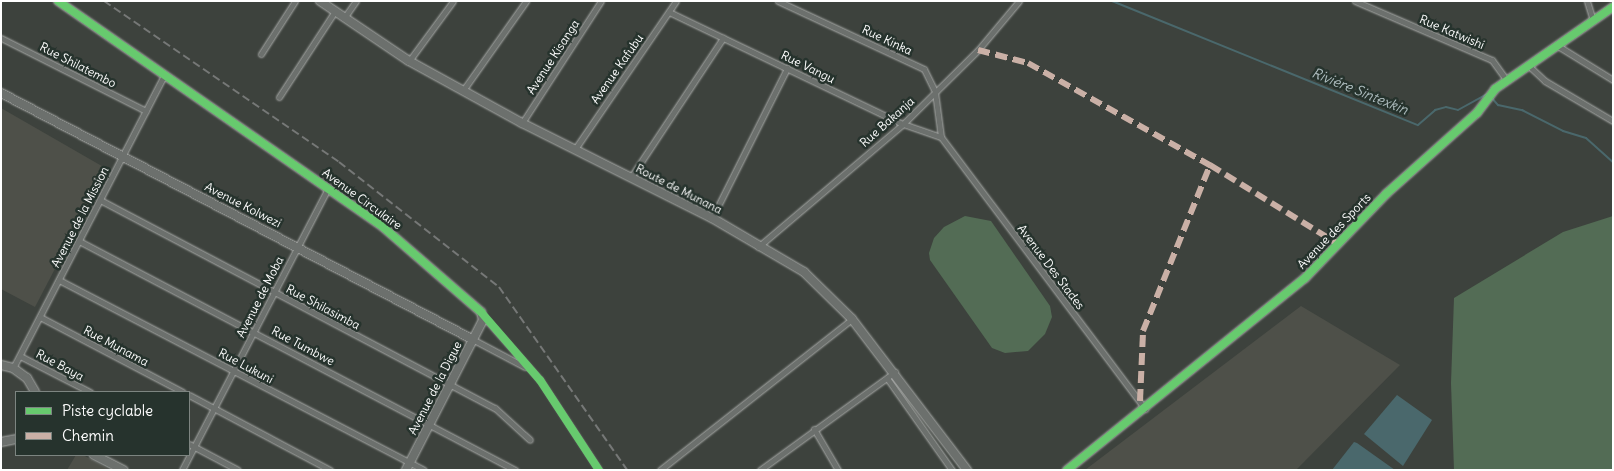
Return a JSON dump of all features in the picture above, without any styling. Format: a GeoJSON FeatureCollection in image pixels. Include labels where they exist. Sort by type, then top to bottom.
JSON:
{"type":"FeatureCollection","features":[{"type":"Feature","properties":{"kind":"street","name":"Avenue Circulaire"},"geometry":{"type":"LineString","coordinates":[[58,1],[329,187],[383,227],[483,316],[529,369],[570,423],[599,470]]}},
{"type":"Feature","properties":{"kind":"street"},"geometry":{"type":"LineString","coordinates":[[261,54],[295,1]]}},
{"type":"Feature","properties":{"kind":"street","name":"Route de Munana"},"geometry":{"type":"LineString","coordinates":[[320,1],[409,61],[464,89],[522,123],[712,218],[758,247],[804,272],[852,319],[896,372],[967,470]]}},
{"type":"Feature","properties":{"kind":"street"},"geometry":{"type":"LineString","coordinates":[[344,18],[356,1]]}},
{"type":"Feature","properties":{"kind":"street"},"geometry":{"type":"LineString","coordinates":[[409,61],[453,1]]}},
{"type":"Feature","properties":{"kind":"street"},"geometry":{"type":"LineString","coordinates":[[464,89],[526,1]]}},
{"type":"Feature","properties":{"kind":"street","name":"Avenue Kisanga"},"geometry":{"type":"LineString","coordinates":[[522,123],[601,1]]}},
{"type":"Feature","properties":{"kind":"street","name":"Avenue Kafubu"},"geometry":{"type":"LineString","coordinates":[[575,149],[676,1]]}},
{"type":"Feature","properties":{"kind":"street","name":"Rue Kinka"},"geometry":{"type":"LineString","coordinates":[[778,1],[919,66],[927,74],[935,92],[941,137]]}},
{"type":"Feature","properties":{"kind":"street","name":"Rue Bakanja"},"geometry":{"type":"LineString","coordinates":[[758,247],[903,124],[1005,21],[1019,1]]}},
{"type":"Feature","properties":{"kind":"street","name":"Rue Katwishi"},"geometry":{"type":"LineString","coordinates":[[1355,1],[1492,60],[1506,79]]}},
{"type":"Feature","properties":{"kind":"street"},"geometry":{"type":"LineString","coordinates":[[1587,1],[1593,20]]}},
{"type":"Feature","properties":{"kind":"street","name":"Avenue des Sports"},"geometry":{"type":"LineString","coordinates":[[1068,470],[1145,410],[1305,278],[1386,194],[1477,113],[1506,79],[1529,66],[1613,7]]}},
{"type":"Feature","properties":{"kind":"street"},"geometry":{"type":"LineString","coordinates":[[279,97],[335,11]]}},
{"type":"Feature","properties":{"kind":"street","name":"Rue Vangu"},"geometry":{"type":"LineString","coordinates":[[669,12],[903,124],[941,137]]}},
{"type":"Feature","properties":{"kind":"street","name":"Rue Shilatembo"},"geometry":{"type":"LineString","coordinates":[[1,38],[146,111]]}},
{"type":"Feature","properties":{"kind":"street"},"geometry":{"type":"LineString","coordinates":[[631,177],[722,38]]}},
{"type":"Feature","properties":{"kind":"street"},"geometry":{"type":"LineString","coordinates":[[1558,46],[1613,80]]}},
{"type":"Feature","properties":{"kind":"street"},"geometry":{"type":"LineString","coordinates":[[1529,66],[1545,81],[1613,121]]}},
{"type":"Feature","properties":{"kind":"street"},"geometry":{"type":"LineString","coordinates":[[712,218],[787,68]]}},
{"type":"Feature","properties":{"kind":"street","name":"Avenue de la Mission"},"geometry":{"type":"LineString","coordinates":[[14,368],[164,75]]}},
{"type":"Feature","properties":{"kind":"street","name":"Avenue Kolwezi"},"geometry":{"type":"LineString","coordinates":[[1,92],[298,246],[472,339]]}},
{"type":"Feature","properties":{"kind":"street","name":"Avenue Des Stades"},"geometry":{"type":"LineString","coordinates":[[941,137],[1145,410]]}},
{"type":"Feature","properties":{"kind":"street","name":"Avenue de Moba"},"geometry":{"type":"LineString","coordinates":[[192,445],[214,409],[329,187]]}},
{"type":"Feature","properties":{"kind":"street","name":"Rue Shilasimba"},"geometry":{"type":"LineString","coordinates":[[100,200],[503,413],[530,440]]}},
{"type":"Feature","properties":{"kind":"street","name":"Rue Tumbwe"},"geometry":{"type":"LineString","coordinates":[[79,241],[254,331],[429,426],[516,470]]}},
{"type":"Feature","properties":{"kind":"street","name":"Rue Lukuni"},"geometry":{"type":"LineString","coordinates":[[59,280],[234,371],[408,466],[424,470]]}},
{"type":"Feature","properties":{"kind":"street","name":"Avenue de la Digue"},"geometry":{"type":"LineString","coordinates":[[408,466],[483,316]]}},
{"type":"Feature","properties":{"kind":"street","name":"Rue Munama"},"geometry":{"type":"LineString","coordinates":[[40,318],[181,391]]}},
{"type":"Feature","properties":{"kind":"street"},"geometry":{"type":"LineString","coordinates":[[660,470],[852,319]]}},
{"type":"Feature","properties":{"kind":"street"},"geometry":{"type":"LineString","coordinates":[[472,339],[529,369]]}},
{"type":"Feature","properties":{"kind":"street","name":"Rue Baya"},"geometry":{"type":"LineString","coordinates":[[20,356],[88,391]]}},
{"type":"Feature","properties":{"kind":"street"},"geometry":{"type":"LineString","coordinates":[[1,365],[14,368],[27,378],[34,391]]}},
{"type":"Feature","properties":{"kind":"street"},"geometry":{"type":"LineString","coordinates":[[760,470],[814,429],[896,372]]}},
{"type":"Feature","properties":{"kind":"street"},"geometry":{"type":"LineString","coordinates":[[887,378],[952,470]]}},
{"type":"Feature","properties":{"kind":"street"},"geometry":{"type":"LineString","coordinates":[[190,396],[330,470]]}},
{"type":"Feature","properties":{"kind":"street"},"geometry":{"type":"LineString","coordinates":[[814,429],[838,470]]}},
{"type":"Feature","properties":{"kind":"street"},"geometry":{"type":"LineString","coordinates":[[1,442],[15,439]]}},
{"type":"Feature","properties":{"kind":"street"},"geometry":{"type":"LineString","coordinates":[[192,445],[238,470]]}},
{"type":"Feature","properties":{"kind":"street"},"geometry":{"type":"LineString","coordinates":[[96,456],[123,470]]}},
{"type":"Feature","properties":{"kind":"street","name":"Avenue de Moba"},"geometry":{"type":"LineString","coordinates":[[182,470],[188,456]]}},
{"type":"Feature","properties":{"kind":"shaded area"},"geometry":{"type":"Polygon","coordinates":[[[1,108],[107,169],[35,307],[1,289],[1,108]]]}},
{"type":"Feature","properties":{"kind":"shaded area"},"geometry":{"type":"Polygon","coordinates":[[[1301,306],[1400,365],[1296,470],[1085,470],[1301,306]]]}},
{"type":"Feature","properties":{"kind":"shaded area"},"geometry":{"type":"Polygon","coordinates":[[[75,456],[85,456],[110,470],[67,470],[75,456]]]}},
{"type":"Feature","properties":{"kind":"green space"},"geometry":{"type":"Polygon","coordinates":[[[965,216],[991,221],[1050,306],[1052,317],[1045,334],[1028,351],[1005,353],[992,348],[930,260],[929,253],[934,238],[944,227],[965,216]]]}},
{"type":"Feature","properties":{"kind":"green space"},"geometry":{"type":"Polygon","coordinates":[[[1613,216],[1613,470],[1454,470],[1451,383],[1454,298],[1563,232],[1613,216]]]}},
{"type":"Feature","properties":{"kind":"water"},"geometry":{"type":"Polygon","coordinates":[[[1397,395],[1432,420],[1403,466],[1364,434],[1397,395]]]}},
{"type":"Feature","properties":{"kind":"water"},"geometry":{"type":"Polygon","coordinates":[[[1354,442],[1357,443],[1395,470],[1332,470],[1354,442]]]}},
{"type":"Feature","properties":{"kind":"waterway","name":"Riviére Sintexkin"},"geometry":{"type":"LineString","coordinates":[[1112,1],[1418,125],[1435,110],[1446,107],[1458,110],[1487,94]]}},
{"type":"Feature","properties":{"kind":"waterway","name":"Riviére Sintexkin"},"geometry":{"type":"LineString","coordinates":[[1491,97],[1498,105],[1522,110],[1563,131],[1586,138],[1613,162]]}},
{"type":"Feature","properties":{"kind":"railway"},"geometry":{"type":"LineString","coordinates":[[104,1],[339,162],[499,287],[627,470]]}},
{"type":"Feature","properties":{"kind":"marked path"},"geometry":{"type":"LineString","coordinates":[[978,50],[1028,63],[1210,165],[1338,244]]}},
{"type":"Feature","properties":{"kind":"marked path"},"geometry":{"type":"LineString","coordinates":[[1140,401],[1143,331],[1210,165]]}},
{"type":"Feature","properties":{"kind":"cycle path"},"geometry":{"type":"LineString","coordinates":[[58,1],[383,227],[481,312],[540,380],[599,470]]}},
{"type":"Feature","properties":{"kind":"cycle path"},"geometry":{"type":"LineString","coordinates":[[1067,470],[1305,278],[1386,194],[1477,113],[1495,89],[1613,7]]}}]}
